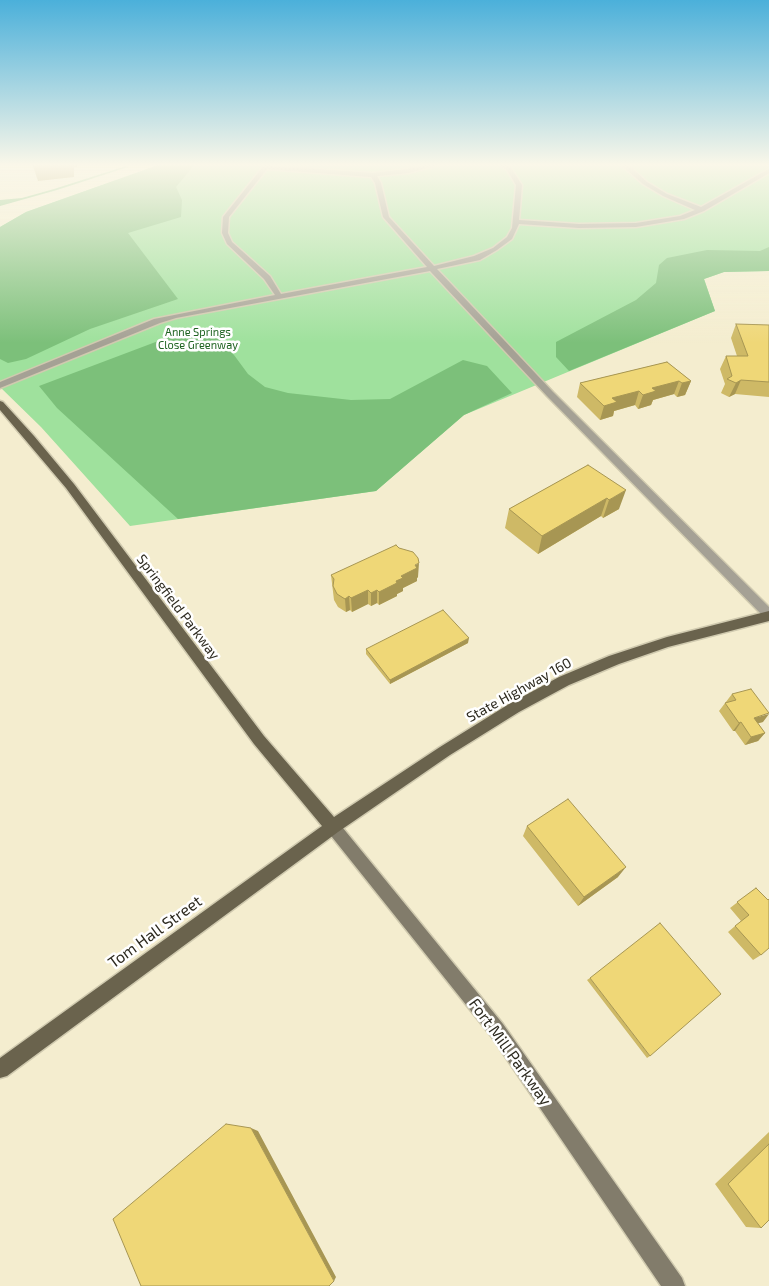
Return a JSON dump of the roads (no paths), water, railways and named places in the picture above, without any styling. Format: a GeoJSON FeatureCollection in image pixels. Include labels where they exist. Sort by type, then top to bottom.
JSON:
{"type":"FeatureCollection","features":[{"type":"Feature","properties":{"kind":"main road","name":"Springfield Parkway"},"geometry":{"type":"LineString","coordinates":[[0,404],[31,438],[70,486],[259,740],[333,827]]}},
{"type":"Feature","properties":{"kind":"main road","name":"State Highway 160"},"geometry":{"type":"LineString","coordinates":[[333,827],[445,751],[514,708],[564,681],[614,660],[666,642],[769,616]]}},
{"type":"Feature","properties":{"kind":"main road","name":"Tom Hall Street"},"geometry":{"type":"LineString","coordinates":[[0,1069],[333,827]]}},
{"type":"Feature","properties":{"kind":"main road","name":"Fort Mill Parkway"},"geometry":{"type":"LineString","coordinates":[[333,827],[497,1030],[674,1286]]}},
{"type":"Feature","properties":{"kind":"street"},"geometry":{"type":"LineString","coordinates":[[226,223],[225,232],[228,243],[267,278],[279,296]]}},
{"type":"Feature","properties":{"kind":"street"},"geometry":{"type":"LineString","coordinates":[[392,223],[550,394],[769,616]]}},
{"type":"Feature","properties":{"kind":"street"},"geometry":{"type":"LineString","coordinates":[[0,385],[157,321],[174,316],[468,260],[495,249],[510,238],[516,223]]}},
{"type":"Feature","properties":{"kind":"street"},"geometry":{"type":"LineString","coordinates":[[532,223],[580,226],[649,223]]}},
{"type":"Feature","properties":{"kind":"park label","name":"Anne Springs Close Greenway"},"geometry":{"type":"Point","coordinates":[198,338]}}]}
